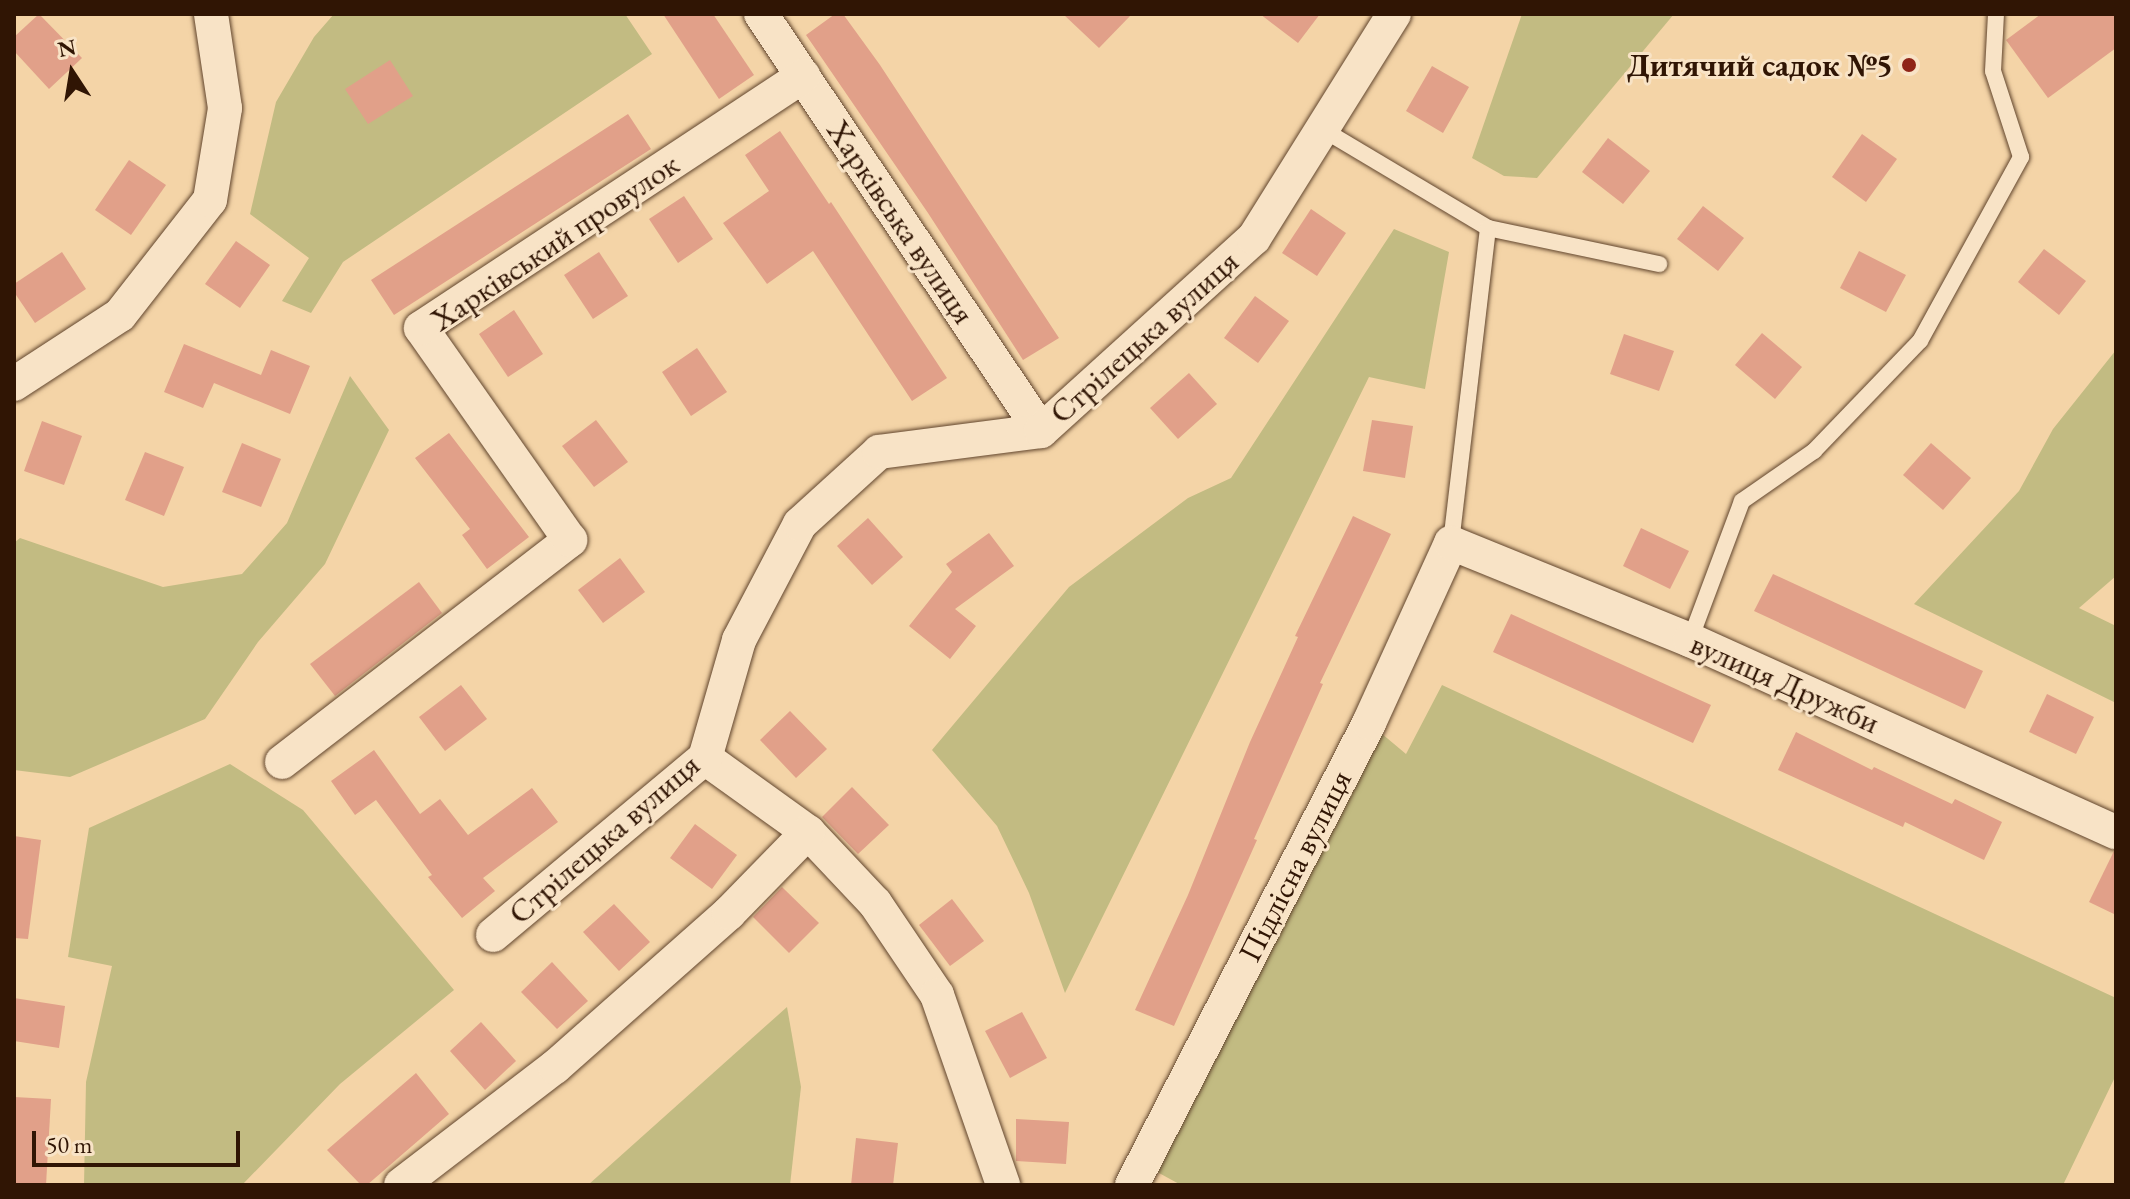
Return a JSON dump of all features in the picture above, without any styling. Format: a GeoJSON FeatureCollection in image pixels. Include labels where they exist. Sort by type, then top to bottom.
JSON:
{"type":"FeatureCollection","features":[{"type":"Feature","properties":{"kind":"street"},"geometry":{"type":"LineString","coordinates":[[14,384],[120,315],[210,200],[225,108],[211,14]]}},
{"type":"Feature","properties":{"kind":"street","name":"Харківська вулиця"},"geometry":{"type":"LineString","coordinates":[[761,14],[1041,431]]}},
{"type":"Feature","properties":{"kind":"street","name":"Стрілецька вулиця"},"geometry":{"type":"LineString","coordinates":[[493,935],[705,758],[739,640],[800,524],[879,452],[1041,431],[1254,238],[1394,14]]}},
{"type":"Feature","properties":{"kind":"street","name":"Харківський провулок"},"geometry":{"type":"LineString","coordinates":[[282,762],[570,540],[421,328],[803,76]]}},
{"type":"Feature","properties":{"kind":"street","name":"вулиця Дружби"},"geometry":{"type":"LineString","coordinates":[[1451,543],[1690,640],[2116,832]]}},
{"type":"Feature","properties":{"kind":"street","name":"Підлісна вулиця"},"geometry":{"type":"LineString","coordinates":[[1132,1185],[1369,723],[1451,543]]}},
{"type":"Feature","properties":{"kind":"street"},"geometry":{"type":"LineString","coordinates":[[705,758],[808,832],[875,903],[937,995],[1003,1185]]}},
{"type":"Feature","properties":{"kind":"street"},"geometry":{"type":"LineString","coordinates":[[401,1185],[555,1067],[729,913],[808,832]]}},
{"type":"Feature","properties":{"kind":"lane"},"geometry":{"type":"LineString","coordinates":[[1690,640],[1742,501],[1814,451],[1920,341],[2021,157],[1993,71],[1996,14]]}},
{"type":"Feature","properties":{"kind":"lane"},"geometry":{"type":"LineString","coordinates":[[1322,129],[1488,228],[1659,264]]}},
{"type":"Feature","properties":{"kind":"lane"},"geometry":{"type":"LineString","coordinates":[[1451,543],[1488,228]]}},
{"type":"Feature","properties":{"kind":"shaded area"},"geometry":{"type":"Polygon","coordinates":[[[334,14],[625,14],[652,54],[343,262],[311,313],[282,301],[309,258],[250,214],[276,102],[314,37],[334,14]]]}},
{"type":"Feature","properties":{"kind":"shaded area"},"geometry":{"type":"Polygon","coordinates":[[[1522,14],[1674,14],[1537,178],[1504,176],[1472,158],[1522,14]]]}},
{"type":"Feature","properties":{"kind":"shaded area"},"geometry":{"type":"Polygon","coordinates":[[[1394,229],[1449,252],[1425,389],[1369,377],[1065,993],[1029,893],[997,826],[932,750],[1069,587],[1188,498],[1231,478],[1394,229]]]}},
{"type":"Feature","properties":{"kind":"shaded area"},"geometry":{"type":"Polygon","coordinates":[[[2116,350],[2116,576],[2079,608],[2116,626],[2116,703],[1914,604],[2019,491],[2053,429],[2116,350]]]}},
{"type":"Feature","properties":{"kind":"shaded area"},"geometry":{"type":"Polygon","coordinates":[[[350,376],[389,430],[325,564],[258,642],[205,719],[70,777],[14,770],[14,543],[20,538],[163,587],[242,574],[287,523],[350,376]]]}},
{"type":"Feature","properties":{"kind":"shaded area"},"geometry":{"type":"Polygon","coordinates":[[[1442,685],[2116,998],[2116,1075],[2063,1185],[1181,1185],[1148,1167],[1369,723],[1406,754],[1442,685]]]}},
{"type":"Feature","properties":{"kind":"shaded area"},"geometry":{"type":"Polygon","coordinates":[[[230,764],[303,810],[454,990],[340,1084],[242,1185],[84,1185],[86,1082],[112,966],[68,957],[89,828],[230,764]]]}},
{"type":"Feature","properties":{"kind":"shaded area"},"geometry":{"type":"Polygon","coordinates":[[[787,1007],[801,1087],[790,1185],[588,1185],[787,1007]]]}},
{"type":"Feature","properties":{"kind":"building"},"geometry":{"type":"Polygon","coordinates":[[[39,14],[82,58],[49,89],[14,51],[14,37],[39,14]]]}},
{"type":"Feature","properties":{"kind":"building"},"geometry":{"type":"Polygon","coordinates":[[[663,14],[713,14],[754,75],[719,99],[663,14]]]}},
{"type":"Feature","properties":{"kind":"building"},"geometry":{"type":"Polygon","coordinates":[[[835,14],[843,14],[880,65],[1059,338],[1023,360],[928,213],[806,35],[835,14]]]}},
{"type":"Feature","properties":{"kind":"building"},"geometry":{"type":"Polygon","coordinates":[[[1063,14],[1132,14],[1099,48],[1063,14]]]}},
{"type":"Feature","properties":{"kind":"building"},"geometry":{"type":"Polygon","coordinates":[[[1260,14],[1320,14],[1298,43],[1260,14]]]}},
{"type":"Feature","properties":{"kind":"building"},"geometry":{"type":"Polygon","coordinates":[[[2041,14],[2116,14],[2116,48],[2048,98],[2006,40],[2041,14]]]}},
{"type":"Feature","properties":{"kind":"building"},"geometry":{"type":"Polygon","coordinates":[[[390,60],[413,96],[368,124],[345,89],[390,60]]]}},
{"type":"Feature","properties":{"kind":"building"},"geometry":{"type":"Polygon","coordinates":[[[1432,66],[1469,87],[1443,133],[1406,111],[1432,66]]]}},
{"type":"Feature","properties":{"kind":"building"},"geometry":{"type":"Polygon","coordinates":[[[628,114],[651,149],[394,315],[371,280],[628,114]]]}},
{"type":"Feature","properties":{"kind":"building"},"geometry":{"type":"Polygon","coordinates":[[[780,131],[829,204],[831,202],[947,378],[912,401],[813,251],[767,284],[723,223],[769,191],[745,155],[780,131]]]}},
{"type":"Feature","properties":{"kind":"building"},"geometry":{"type":"Polygon","coordinates":[[[1862,134],[1897,159],[1866,202],[1832,177],[1862,134]]]}},
{"type":"Feature","properties":{"kind":"building"},"geometry":{"type":"Polygon","coordinates":[[[1608,138],[1650,171],[1623,204],[1582,172],[1608,138]]]}},
{"type":"Feature","properties":{"kind":"building"},"geometry":{"type":"Polygon","coordinates":[[[129,160],[166,185],[131,235],[95,210],[129,160]]]}},
{"type":"Feature","properties":{"kind":"building"},"geometry":{"type":"Polygon","coordinates":[[[684,196],[713,239],[678,263],[649,219],[684,196]]]}},
{"type":"Feature","properties":{"kind":"building"},"geometry":{"type":"Polygon","coordinates":[[[1703,206],[1744,238],[1718,271],[1677,239],[1703,206]]]}},
{"type":"Feature","properties":{"kind":"building"},"geometry":{"type":"Polygon","coordinates":[[[1311,209],[1346,233],[1317,276],[1282,253],[1311,209]]]}},
{"type":"Feature","properties":{"kind":"building"},"geometry":{"type":"Polygon","coordinates":[[[236,241],[270,265],[240,308],[205,284],[236,241]]]}},
{"type":"Feature","properties":{"kind":"building"},"geometry":{"type":"Polygon","coordinates":[[[2044,249],[2086,281],[2059,315],[2018,282],[2044,249]]]}},
{"type":"Feature","properties":{"kind":"building"},"geometry":{"type":"Polygon","coordinates":[[[1859,251],[1906,275],[1886,312],[1840,288],[1859,251]]]}},
{"type":"Feature","properties":{"kind":"building"},"geometry":{"type":"Polygon","coordinates":[[[62,252],[86,289],[35,323],[14,292],[14,284],[62,252]]]}},
{"type":"Feature","properties":{"kind":"building"},"geometry":{"type":"Polygon","coordinates":[[[599,252],[628,296],[593,319],[564,275],[599,252]]]}},
{"type":"Feature","properties":{"kind":"building"},"geometry":{"type":"Polygon","coordinates":[[[1255,296],[1289,321],[1258,363],[1224,338],[1255,296]]]}},
{"type":"Feature","properties":{"kind":"building"},"geometry":{"type":"Polygon","coordinates":[[[514,310],[543,354],[508,377],[479,334],[514,310]]]}},
{"type":"Feature","properties":{"kind":"building"},"geometry":{"type":"Polygon","coordinates":[[[1762,333],[1802,367],[1775,399],[1735,365],[1762,333]]]}},
{"type":"Feature","properties":{"kind":"building"},"geometry":{"type":"Polygon","coordinates":[[[1624,334],[1674,351],[1659,391],[1610,374],[1624,334]]]}},
{"type":"Feature","properties":{"kind":"building"},"geometry":{"type":"Polygon","coordinates":[[[184,344],[261,375],[271,350],[310,366],[290,414],[214,383],[203,408],[164,392],[184,344]]]}},
{"type":"Feature","properties":{"kind":"building"},"geometry":{"type":"Polygon","coordinates":[[[697,348],[727,392],[691,416],[662,372],[697,348]]]}},
{"type":"Feature","properties":{"kind":"building"},"geometry":{"type":"Polygon","coordinates":[[[1189,373],[1217,404],[1178,439],[1150,408],[1189,373]]]}},
{"type":"Feature","properties":{"kind":"building"},"geometry":{"type":"Polygon","coordinates":[[[596,420],[628,462],[594,487],[562,446],[596,420]]]}},
{"type":"Feature","properties":{"kind":"building"},"geometry":{"type":"Polygon","coordinates":[[[1372,420],[1413,426],[1405,478],[1363,471],[1372,420]]]}},
{"type":"Feature","properties":{"kind":"building"},"geometry":{"type":"Polygon","coordinates":[[[42,421],[82,436],[64,485],[24,471],[42,421]]]}},
{"type":"Feature","properties":{"kind":"building"},"geometry":{"type":"Polygon","coordinates":[[[449,433],[529,537],[487,569],[462,535],[470,529],[415,458],[449,433]]]}},
{"type":"Feature","properties":{"kind":"building"},"geometry":{"type":"Polygon","coordinates":[[[242,443],[281,459],[261,507],[222,492],[242,443]]]}},
{"type":"Feature","properties":{"kind":"building"},"geometry":{"type":"Polygon","coordinates":[[[1931,443],[1971,478],[1943,510],[1903,475],[1931,443]]]}},
{"type":"Feature","properties":{"kind":"building"},"geometry":{"type":"Polygon","coordinates":[[[145,452],[184,467],[164,516],[125,500],[145,452]]]}},
{"type":"Feature","properties":{"kind":"building"},"geometry":{"type":"Polygon","coordinates":[[[1353,516],[1391,534],[1320,683],[1323,684],[1254,839],[1257,840],[1174,1026],[1135,1010],[1188,895],[1250,742],[1298,637],[1295,636],[1353,516]]]}},
{"type":"Feature","properties":{"kind":"building"},"geometry":{"type":"Polygon","coordinates":[[[868,518],[903,557],[872,585],[837,546],[868,518]]]}},
{"type":"Feature","properties":{"kind":"building"},"geometry":{"type":"Polygon","coordinates":[[[1641,528],[1689,551],[1670,589],[1623,566],[1641,528]]]}},
{"type":"Feature","properties":{"kind":"building"},"geometry":{"type":"Polygon","coordinates":[[[989,533],[1014,566],[955,609],[976,626],[950,659],[909,626],[952,572],[946,564],[989,533]]]}},
{"type":"Feature","properties":{"kind":"building"},"geometry":{"type":"Polygon","coordinates":[[[620,558],[645,592],[603,623],[578,590],[620,558]]]}},
{"type":"Feature","properties":{"kind":"building"},"geometry":{"type":"Polygon","coordinates":[[[1773,574],[1983,671],[1965,709],[1754,611],[1773,574]]]}},
{"type":"Feature","properties":{"kind":"building"},"geometry":{"type":"Polygon","coordinates":[[[419,582],[442,613],[335,696],[310,664],[419,582]]]}},
{"type":"Feature","properties":{"kind":"building"},"geometry":{"type":"Polygon","coordinates":[[[1511,614],[1711,705],[1693,743],[1493,652],[1511,614]]]}},
{"type":"Feature","properties":{"kind":"building"},"geometry":{"type":"Polygon","coordinates":[[[461,685],[487,719],[445,751],[419,717],[461,685]]]}},
{"type":"Feature","properties":{"kind":"building"},"geometry":{"type":"Polygon","coordinates":[[[2047,694],[2094,717],[2076,754],[2029,732],[2047,694]]]}},
{"type":"Feature","properties":{"kind":"building"},"geometry":{"type":"Polygon","coordinates":[[[790,711],[827,749],[796,778],[760,740],[790,711]]]}},
{"type":"Feature","properties":{"kind":"building"},"geometry":{"type":"Polygon","coordinates":[[[1796,732],[1872,770],[1874,767],[1952,804],[1955,799],[2002,822],[1984,860],[1905,822],[1903,827],[1778,770],[1796,732]]]}},
{"type":"Feature","properties":{"kind":"building"},"geometry":{"type":"Polygon","coordinates":[[[374,750],[420,814],[440,799],[468,835],[532,788],[558,822],[483,878],[495,891],[462,918],[428,877],[432,875],[376,800],[355,815],[331,781],[374,750]]]}},
{"type":"Feature","properties":{"kind":"building"},"geometry":{"type":"Polygon","coordinates":[[[852,787],[889,825],[858,854],[822,817],[852,787]]]}},
{"type":"Feature","properties":{"kind":"building"},"geometry":{"type":"Polygon","coordinates":[[[695,824],[737,855],[712,889],[670,858],[695,824]]]}},
{"type":"Feature","properties":{"kind":"building"},"geometry":{"type":"Polygon","coordinates":[[[14,836],[41,840],[28,939],[14,938],[14,836]]]}},
{"type":"Feature","properties":{"kind":"building"},"geometry":{"type":"Polygon","coordinates":[[[2116,852],[2116,915],[2089,902],[2116,852]]]}},
{"type":"Feature","properties":{"kind":"building"},"geometry":{"type":"Polygon","coordinates":[[[782,887],[819,923],[789,953],[753,917],[782,887]]]}},
{"type":"Feature","properties":{"kind":"building"},"geometry":{"type":"Polygon","coordinates":[[[952,899],[984,941],[950,966],[919,925],[952,899]]]}},
{"type":"Feature","properties":{"kind":"building"},"geometry":{"type":"Polygon","coordinates":[[[614,904],[650,942],[619,971],[583,932],[614,904]]]}},
{"type":"Feature","properties":{"kind":"building"},"geometry":{"type":"Polygon","coordinates":[[[552,962],[588,1001],[557,1029],[521,992],[552,962]]]}},
{"type":"Feature","properties":{"kind":"building"},"geometry":{"type":"Polygon","coordinates":[[[14,998],[65,1006],[59,1048],[14,1041],[14,998]]]}},
{"type":"Feature","properties":{"kind":"building"},"geometry":{"type":"Polygon","coordinates":[[[1022,1012],[1047,1058],[1010,1078],[985,1031],[1022,1012]]]}},
{"type":"Feature","properties":{"kind":"building"},"geometry":{"type":"Polygon","coordinates":[[[481,1022],[516,1061],[485,1090],[450,1051],[481,1022]]]}},
{"type":"Feature","properties":{"kind":"building"},"geometry":{"type":"Polygon","coordinates":[[[416,1073],[449,1114],[367,1185],[361,1185],[327,1150],[416,1073]]]}},
{"type":"Feature","properties":{"kind":"building"},"geometry":{"type":"Polygon","coordinates":[[[14,1097],[51,1099],[46,1185],[14,1185],[14,1097]]]}},
{"type":"Feature","properties":{"kind":"building"},"geometry":{"type":"Polygon","coordinates":[[[1016,1119],[1069,1122],[1066,1164],[1016,1161],[1016,1119]]]}},
{"type":"Feature","properties":{"kind":"building"},"geometry":{"type":"Polygon","coordinates":[[[856,1138],[898,1143],[893,1185],[851,1185],[856,1138]]]}},
{"type":"Feature","properties":{"kind":"place","name":"Дитячий садок №5"},"geometry":{"type":"Point","coordinates":[1909,65]}}]}
